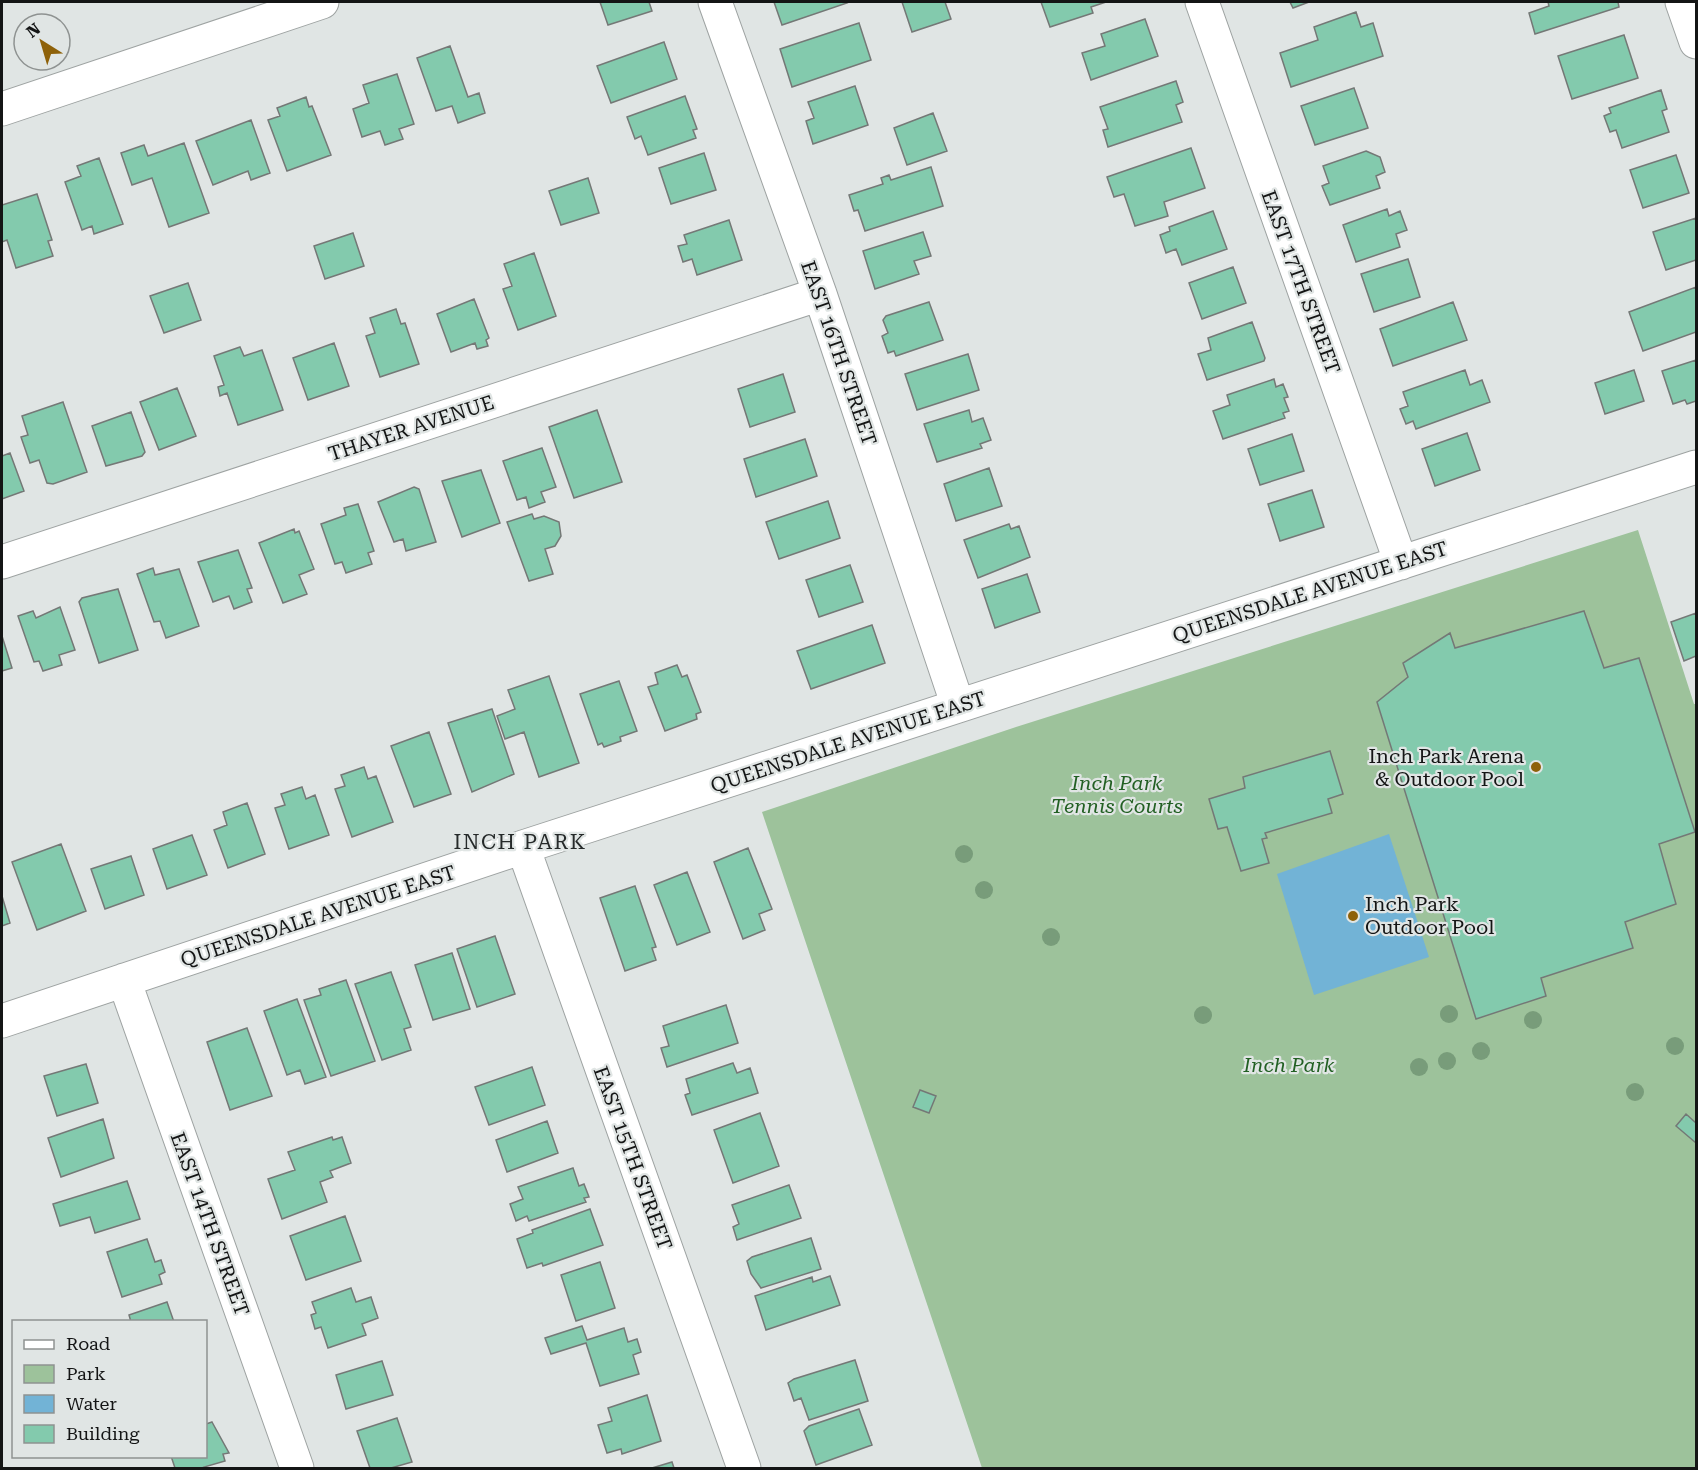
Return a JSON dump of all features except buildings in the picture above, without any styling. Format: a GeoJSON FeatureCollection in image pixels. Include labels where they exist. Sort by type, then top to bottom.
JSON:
{"type":"FeatureCollection","features":[{"type":"Feature","properties":{"kind":"street"},"geometry":{"type":"LineString","coordinates":[[2,109],[250,12],[322,2]]}},
{"type":"Feature","properties":{"kind":"street","name":"EAST 16TH STREET"},"geometry":{"type":"LineString","coordinates":[[715,2],[820,294],[958,706]]}},
{"type":"Feature","properties":{"kind":"street","name":"EAST 17TH STREET"},"geometry":{"type":"LineString","coordinates":[[1202,2],[1401,562]]}},
{"type":"Feature","properties":{"kind":"street"},"geometry":{"type":"LineString","coordinates":[[1682,2],[1696,42]]}},
{"type":"Feature","properties":{"kind":"street","name":"THAYER AVENUE"},"geometry":{"type":"LineString","coordinates":[[2,562],[820,294]]}},
{"type":"Feature","properties":{"kind":"street","name":"QUEENSDALE AVENUE EAST"},"geometry":{"type":"LineString","coordinates":[[2,1021],[523,848],[1696,467]]}},
{"type":"Feature","properties":{"kind":"street","name":"EAST 15TH STREET"},"geometry":{"type":"LineString","coordinates":[[523,848],[744,1468]]}},
{"type":"Feature","properties":{"kind":"street","name":"EAST 14TH STREET"},"geometry":{"type":"LineString","coordinates":[[124,980],[297,1468]]}},
{"type":"Feature","properties":{"kind":"green space","name":"Inch Park"},"geometry":{"type":"Polygon","coordinates":[[[1638,530],[1694,704],[1696,704],[1696,1468],[982,1468],[762,812],[1016,727],[1638,530]]]}},
{"type":"Feature","properties":{"kind":"water","name":"Inch Park Outdoor Pool"},"geometry":{"type":"Polygon","coordinates":[[[1389,834],[1429,957],[1314,995],[1277,874],[1389,834]]]}},
{"type":"Feature","properties":{"kind":"place","name":"Inch Park Arena & Outdoor Pool"},"geometry":{"type":"Point","coordinates":[1536,767]}},
{"type":"Feature","properties":{"kind":"place","name":"Inch Park Outdoor Pool"},"geometry":{"type":"Point","coordinates":[1353,916]}},
{"type":"Feature","properties":{"kind":"district","name":"INCH PARK"},"geometry":{"type":"Point","coordinates":[520,842]}},
{"type":"Feature","properties":{"kind":"park label","name":"Inch Park Tennis Courts"},"geometry":{"type":"Point","coordinates":[1117,794]}}]}
